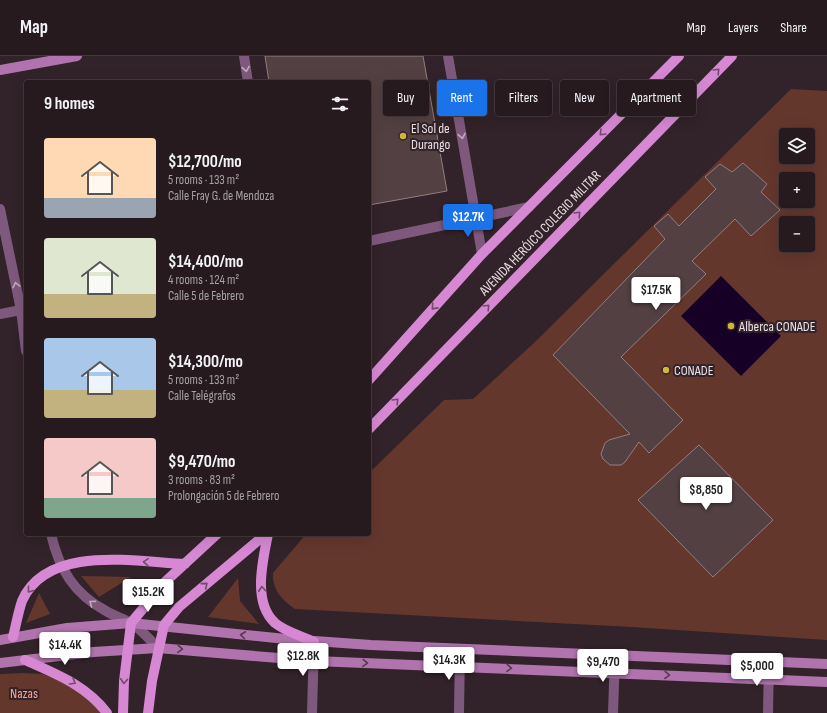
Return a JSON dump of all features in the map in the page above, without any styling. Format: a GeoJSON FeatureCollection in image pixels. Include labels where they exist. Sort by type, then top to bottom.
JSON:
{"type":"FeatureCollection","features":[{"type":"Feature","properties":{"kind":"main road"},"geometry":{"type":"LineString","coordinates":[[0,70],[77,56]]}},
{"type":"Feature","properties":{"kind":"main road","name":"AVENIDA HERÓICO COLEGIO MILITAR"},"geometry":{"type":"LineString","coordinates":[[371,378],[482,254],[679,56]]}},
{"type":"Feature","properties":{"kind":"main road","name":"AVENIDA HERÓICO COLEGIO MILITAR"},"geometry":{"type":"LineString","coordinates":[[371,426],[732,56]]}},
{"type":"Feature","properties":{"kind":"main road"},"geometry":{"type":"LineString","coordinates":[[123,713],[127,648],[131,623],[165,582],[215,536]]}},
{"type":"Feature","properties":{"kind":"main road"},"geometry":{"type":"LineString","coordinates":[[148,713],[158,648],[164,625],[180,607],[265,536]]}},
{"type":"Feature","properties":{"kind":"main road"},"geometry":{"type":"LineString","coordinates":[[267,536],[261,578],[262,597],[268,613],[275,623],[314,642]]}},
{"type":"Feature","properties":{"kind":"main road"},"geometry":{"type":"LineString","coordinates":[[13,637],[22,601],[31,588],[42,578],[60,566],[77,561],[103,560],[185,564]]}},
{"type":"Feature","properties":{"kind":"main road"},"geometry":{"type":"LineString","coordinates":[[0,640],[68,628],[131,623],[164,625],[314,642],[827,664]]}},
{"type":"Feature","properties":{"kind":"main road"},"geometry":{"type":"LineString","coordinates":[[0,663],[127,648],[158,648],[315,660],[827,682]]}},
{"type":"Feature","properties":{"kind":"main road"},"geometry":{"type":"LineString","coordinates":[[25,660],[74,682],[90,693],[107,713]]}},
{"type":"Feature","properties":{"kind":"street"},"geometry":{"type":"LineString","coordinates":[[244,56],[248,80]]}},
{"type":"Feature","properties":{"kind":"street"},"geometry":{"type":"LineString","coordinates":[[448,56],[482,254]]}},
{"type":"Feature","properties":{"kind":"street"},"geometry":{"type":"LineString","coordinates":[[371,241],[529,207]]}},
{"type":"Feature","properties":{"kind":"street"},"geometry":{"type":"LineString","coordinates":[[0,209],[24,310],[0,314]]}},
{"type":"Feature","properties":{"kind":"street"},"geometry":{"type":"LineString","coordinates":[[52,536],[60,566],[68,580],[81,595],[98,607],[131,623],[158,648]]}},
{"type":"Feature","properties":{"kind":"street"},"geometry":{"type":"LineString","coordinates":[[312,713],[315,660],[314,642]]}},
{"type":"Feature","properties":{"kind":"street"},"geometry":{"type":"LineString","coordinates":[[459,713],[460,649]]}},
{"type":"Feature","properties":{"kind":"street"},"geometry":{"type":"LineString","coordinates":[[613,713],[615,654]]}},
{"type":"Feature","properties":{"kind":"street"},"geometry":{"type":"LineString","coordinates":[[768,713],[769,661]]}},
{"type":"Feature","properties":{"kind":"green space","name":"CONADE"},"geometry":{"type":"Polygon","coordinates":[[[791,89],[827,91],[827,640],[632,627],[295,609],[279,594],[274,585],[273,573],[304,536],[371,536],[371,471],[444,400],[473,399],[536,341],[791,89]]]}},
{"type":"Feature","properties":{"kind":"green space"},"geometry":{"type":"Polygon","coordinates":[[[81,576],[131,577],[99,597],[81,576]]]}},
{"type":"Feature","properties":{"kind":"green space"},"geometry":{"type":"Polygon","coordinates":[[[238,578],[240,601],[259,624],[208,617],[238,578]]]}},
{"type":"Feature","properties":{"kind":"green space"},"geometry":{"type":"Polygon","coordinates":[[[39,593],[50,614],[26,623],[39,593]]]}},
{"type":"Feature","properties":{"kind":"green space","name":"Nazas"},"geometry":{"type":"Polygon","coordinates":[[[0,674],[43,674],[76,686],[102,713],[0,713],[0,674]]]}},
{"type":"Feature","properties":{"kind":"shaded area","name":"Alberca CONADE"},"geometry":{"type":"Polygon","coordinates":[[[721,276],[781,336],[741,376],[681,316],[721,276]]]}},
{"type":"Feature","properties":{"kind":"building","name":"El Sol de Durango"},"geometry":{"type":"Polygon","coordinates":[[[265,56],[423,56],[427,80],[383,80],[383,116],[429,116],[429,90],[447,191],[371,205],[371,80],[269,80],[265,56]]]}},
{"type":"Feature","properties":{"kind":"building"},"geometry":{"type":"Polygon","coordinates":[[[743,163],[767,184],[761,192],[780,210],[751,236],[735,219],[692,261],[706,274],[621,357],[683,420],[649,453],[639,442],[625,462],[621,465],[610,465],[603,459],[601,454],[605,443],[609,440],[630,434],[553,355],[665,239],[654,226],[668,214],[679,226],[716,189],[705,177],[720,164],[732,172],[743,163]]]}},
{"type":"Feature","properties":{"kind":"building"},"geometry":{"type":"Polygon","coordinates":[[[699,445],[773,520],[713,577],[638,500],[699,445]]]}},
{"type":"Feature","properties":{"kind":"place","name":"El Sol de Durango"},"geometry":{"type":"Point","coordinates":[403,136]}},
{"type":"Feature","properties":{"kind":"place","name":"Alberca CONADE"},"geometry":{"type":"Point","coordinates":[731,326]}},
{"type":"Feature","properties":{"kind":"place","name":"CONADE"},"geometry":{"type":"Point","coordinates":[666,370]}}]}
